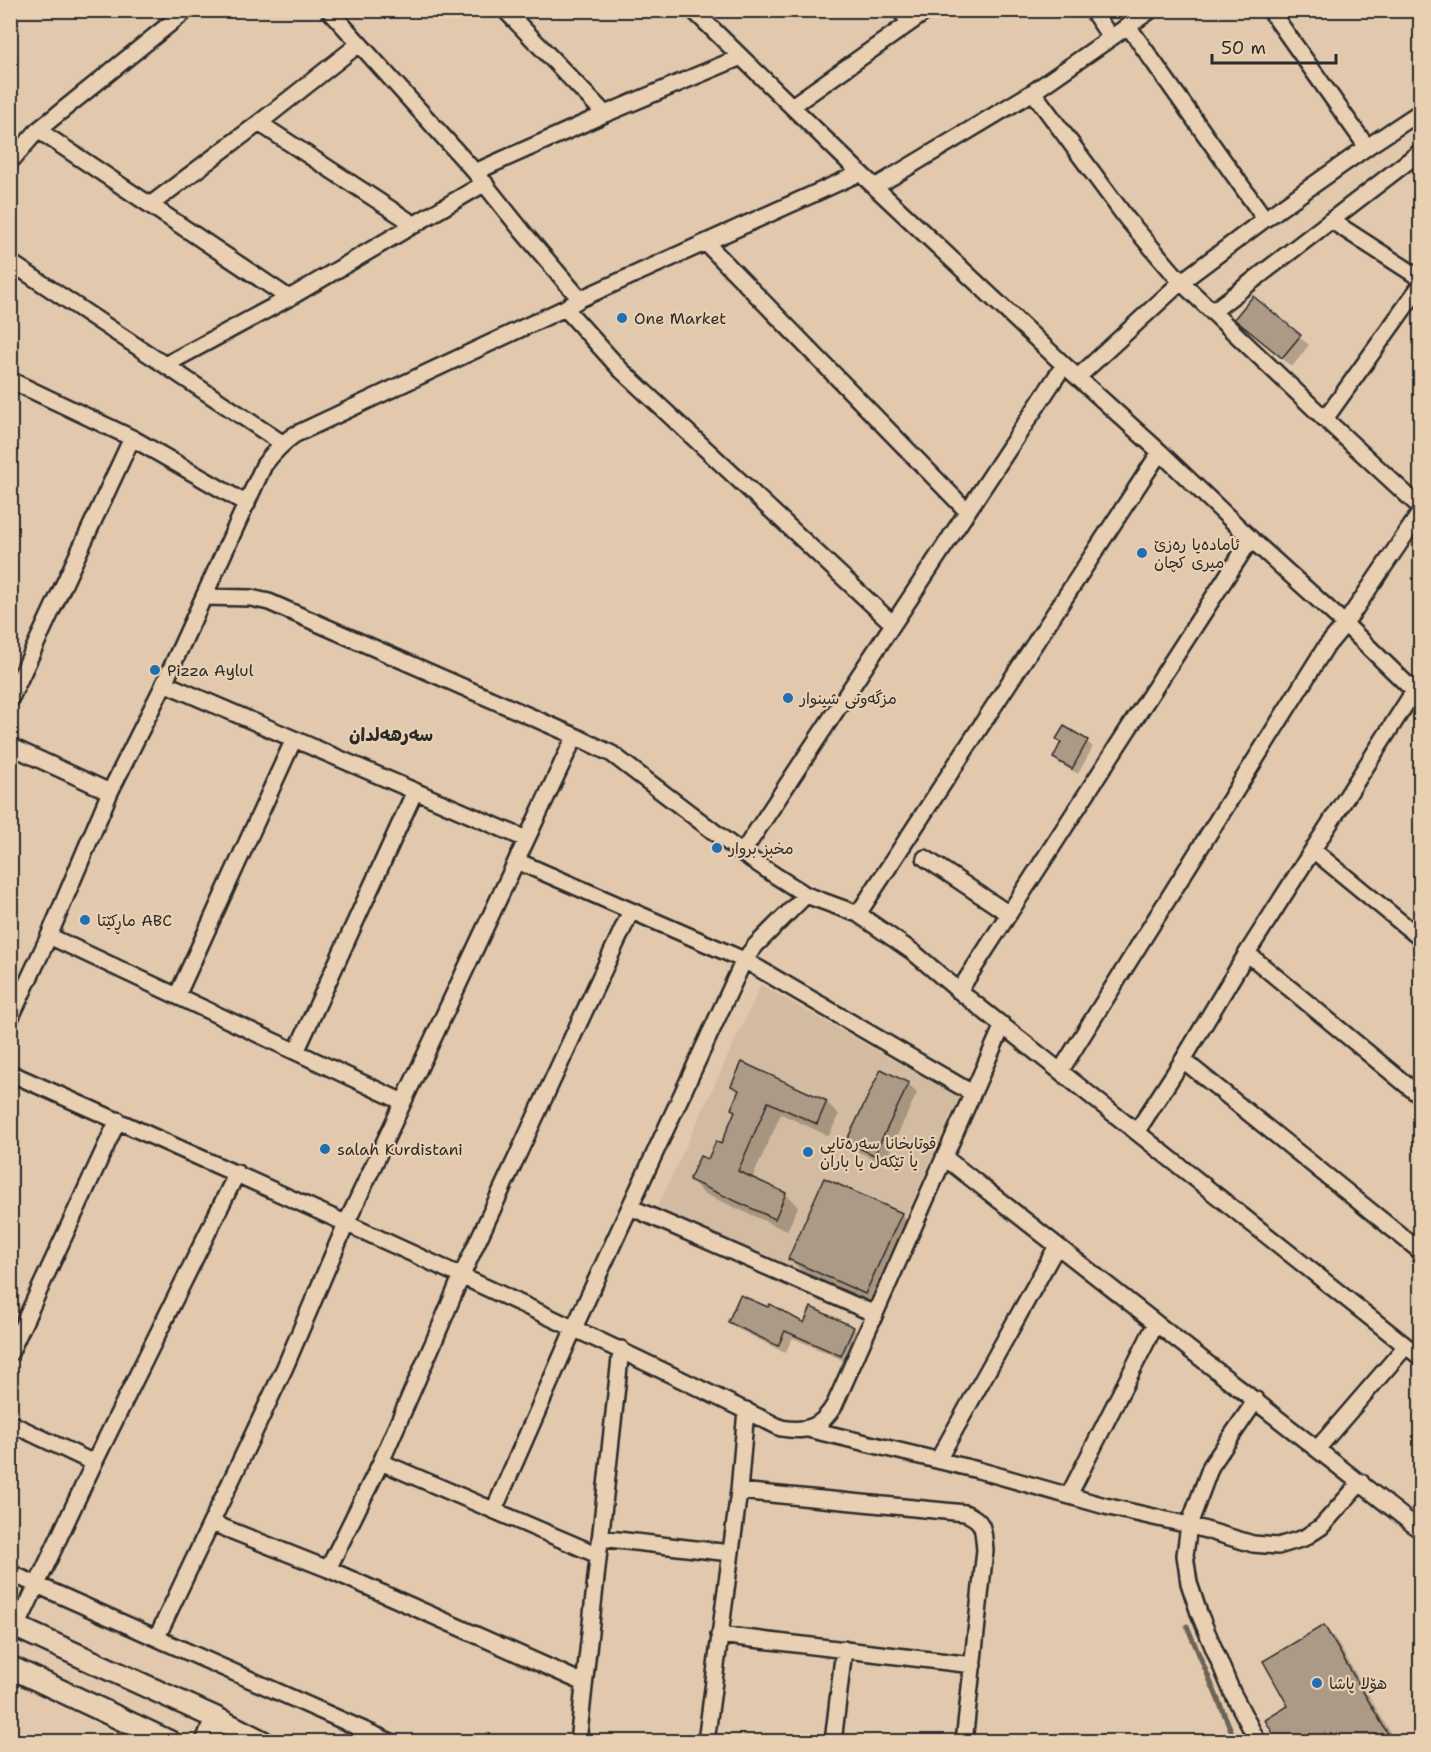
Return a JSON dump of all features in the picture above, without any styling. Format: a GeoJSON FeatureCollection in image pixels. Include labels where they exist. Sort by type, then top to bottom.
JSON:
{"type":"FeatureCollection","features":[{"type":"Feature","properties":{"kind":"main road"},"geometry":{"type":"LineString","coordinates":[[14,1626],[216,1718],[262,1742]]}},
{"type":"Feature","properties":{"kind":"main road"},"geometry":{"type":"LineString","coordinates":[[10,1667],[170,1742]]}},
{"type":"Feature","properties":{"kind":"main road"},"geometry":{"type":"LineString","coordinates":[[207,1742],[216,1718]]}},
{"type":"Feature","properties":{"kind":"street"},"geometry":{"type":"LineString","coordinates":[[10,162],[38,129],[187,10]]}},
{"type":"Feature","properties":{"kind":"street"},"geometry":{"type":"LineString","coordinates":[[328,10],[480,178],[522,232],[580,299]]}},
{"type":"Feature","properties":{"kind":"street"},"geometry":{"type":"LineString","coordinates":[[505,10],[605,114]]}},
{"type":"Feature","properties":{"kind":"street"},"geometry":{"type":"LineString","coordinates":[[693,10],[860,173],[1160,452],[1251,540],[1345,624],[1417,694],[1247,953],[1183,1060],[1137,1131]]}},
{"type":"Feature","properties":{"kind":"street"},"geometry":{"type":"LineString","coordinates":[[899,10],[911,22]]}},
{"type":"Feature","properties":{"kind":"street"},"geometry":{"type":"LineString","coordinates":[[792,106],[928,10]]}},
{"type":"Feature","properties":{"kind":"street"},"geometry":{"type":"LineString","coordinates":[[1092,10],[1111,38]]}},
{"type":"Feature","properties":{"kind":"street"},"geometry":{"type":"LineString","coordinates":[[875,187],[1033,92],[1151,10]]}},
{"type":"Feature","properties":{"kind":"street"},"geometry":{"type":"LineString","coordinates":[[1270,10],[1367,147]]}},
{"type":"Feature","properties":{"kind":"street"},"geometry":{"type":"LineString","coordinates":[[1128,26],[1265,219]]}},
{"type":"Feature","properties":{"kind":"street"},"geometry":{"type":"LineString","coordinates":[[150,205],[359,44]]}},
{"type":"Feature","properties":{"kind":"street"},"geometry":{"type":"LineString","coordinates":[[165,365],[289,298],[415,225],[480,178],[605,114],[741,57]]}},
{"type":"Feature","properties":{"kind":"street"},"geometry":{"type":"LineString","coordinates":[[1033,92],[1127,219],[1181,282],[1420,507]]}},
{"type":"Feature","properties":{"kind":"street"},"geometry":{"type":"LineString","coordinates":[[1078,377],[1181,282],[1367,147],[1419,117]]}},
{"type":"Feature","properties":{"kind":"street"},"geometry":{"type":"LineString","coordinates":[[259,123],[415,225]]}},
{"type":"Feature","properties":{"kind":"street"},"geometry":{"type":"LineString","coordinates":[[38,129],[289,298]]}},
{"type":"Feature","properties":{"kind":"street"},"geometry":{"type":"LineString","coordinates":[[1212,312],[1420,152]]}},
{"type":"Feature","properties":{"kind":"street"},"geometry":{"type":"LineString","coordinates":[[10,1019],[110,792],[164,683],[264,465],[282,443],[294,435],[580,299],[860,173]]}},
{"type":"Feature","properties":{"kind":"street"},"geometry":{"type":"LineString","coordinates":[[1332,221],[1420,278]]}},
{"type":"Feature","properties":{"kind":"street"},"geometry":{"type":"LineString","coordinates":[[706,243],[967,511]]}},
{"type":"Feature","properties":{"kind":"street"},"geometry":{"type":"LineString","coordinates":[[10,262],[282,443]]}},
{"type":"Feature","properties":{"kind":"street"},"geometry":{"type":"LineString","coordinates":[[1325,419],[1420,286]]}},
{"type":"Feature","properties":{"kind":"street"},"geometry":{"type":"LineString","coordinates":[[565,308],[620,369],[893,624]]}},
{"type":"Feature","properties":{"kind":"street"},"geometry":{"type":"LineString","coordinates":[[742,853],[1064,364]]}},
{"type":"Feature","properties":{"kind":"street"},"geometry":{"type":"LineString","coordinates":[[10,398],[14,382],[132,438],[247,504]]}},
{"type":"Feature","properties":{"kind":"street"},"geometry":{"type":"LineString","coordinates":[[10,700],[132,438]]}},
{"type":"Feature","properties":{"kind":"street"},"geometry":{"type":"LineString","coordinates":[[858,914],[1160,452]]}},
{"type":"Feature","properties":{"kind":"street"},"geometry":{"type":"LineString","coordinates":[[1061,1070],[1325,648],[1345,624],[1420,513]]}},
{"type":"Feature","properties":{"kind":"street"},"geometry":{"type":"LineString","coordinates":[[959,991],[1251,540]]}},
{"type":"Feature","properties":{"kind":"street"},"geometry":{"type":"LineString","coordinates":[[204,597],[251,598],[269,602],[612,754],[742,853],[776,876],[806,895],[858,914],[914,952],[959,991],[1420,1357]]}},
{"type":"Feature","properties":{"kind":"street"},"geometry":{"type":"LineString","coordinates":[[164,683],[526,839]]}},
{"type":"Feature","properties":{"kind":"street"},"geometry":{"type":"LineString","coordinates":[[157,1637],[285,1366],[346,1224],[575,736]]}},
{"type":"Feature","properties":{"kind":"street"},"geometry":{"type":"LineString","coordinates":[[177,996],[294,739]]}},
{"type":"Feature","properties":{"kind":"street"},"geometry":{"type":"LineString","coordinates":[[10,746],[110,792]]}},
{"type":"Feature","properties":{"kind":"street"},"geometry":{"type":"LineString","coordinates":[[296,1052],[415,791]]}},
{"type":"Feature","properties":{"kind":"street"},"geometry":{"type":"LineString","coordinates":[[1313,850],[1420,938]]}},
{"type":"Feature","properties":{"kind":"street"},"geometry":{"type":"LineString","coordinates":[[925,858],[1009,914]]}},
{"type":"Feature","properties":{"kind":"street"},"geometry":{"type":"LineString","coordinates":[[517,861],[744,960],[972,1093]]}},
{"type":"Feature","properties":{"kind":"street"},"geometry":{"type":"LineString","coordinates":[[494,1510],[574,1328],[744,960],[806,895]]}},
{"type":"Feature","properties":{"kind":"street"},"geometry":{"type":"LineString","coordinates":[[328,1569],[381,1462],[461,1277],[632,911]]}},
{"type":"Feature","properties":{"kind":"street"},"geometry":{"type":"LineString","coordinates":[[48,936],[403,1102]]}},
{"type":"Feature","properties":{"kind":"street"},"geometry":{"type":"LineString","coordinates":[[1247,953],[1420,1095]]}},
{"type":"Feature","properties":{"kind":"street"},"geometry":{"type":"LineString","coordinates":[[808,1429],[824,1418],[835,1404],[1003,1024]]}},
{"type":"Feature","properties":{"kind":"street"},"geometry":{"type":"LineString","coordinates":[[1183,1060],[1420,1251]]}},
{"type":"Feature","properties":{"kind":"street"},"geometry":{"type":"LineString","coordinates":[[10,1073],[237,1173],[621,1349],[781,1428],[808,1429],[938,1460],[1189,1525],[1253,1544],[1278,1546],[1304,1538],[1321,1527],[1361,1482]]}},
{"type":"Feature","properties":{"kind":"street"},"geometry":{"type":"LineString","coordinates":[[10,1353],[118,1120]]}},
{"type":"Feature","properties":{"kind":"street"},"geometry":{"type":"LineString","coordinates":[[944,1157],[1420,1530]]}},
{"type":"Feature","properties":{"kind":"street"},"geometry":{"type":"LineString","coordinates":[[14,1626],[38,1586],[94,1462],[237,1173]]}},
{"type":"Feature","properties":{"kind":"street"},"geometry":{"type":"LineString","coordinates":[[630,1207],[874,1314]]}},
{"type":"Feature","properties":{"kind":"street"},"geometry":{"type":"LineString","coordinates":[[938,1460],[1057,1246]]}},
{"type":"Feature","properties":{"kind":"street"},"geometry":{"type":"LineString","coordinates":[[1069,1495],[1156,1323]]}},
{"type":"Feature","properties":{"kind":"street"},"geometry":{"type":"LineString","coordinates":[[1317,1449],[1406,1346]]}},
{"type":"Feature","properties":{"kind":"street"},"geometry":{"type":"LineString","coordinates":[[578,1742],[621,1349]]}},
{"type":"Feature","properties":{"kind":"street"},"geometry":{"type":"LineString","coordinates":[[1256,1401],[1211,1466],[1189,1525],[1185,1555],[1188,1583],[1198,1613],[1258,1742]]}},
{"type":"Feature","properties":{"kind":"street"},"geometry":{"type":"LineString","coordinates":[[705,1742],[739,1491],[746,1410]]}},
{"type":"Feature","properties":{"kind":"street"},"geometry":{"type":"LineString","coordinates":[[10,1424],[94,1462]]}},
{"type":"Feature","properties":{"kind":"street"},"geometry":{"type":"LineString","coordinates":[[381,1462],[598,1555]]}},
{"type":"Feature","properties":{"kind":"street"},"geometry":{"type":"LineString","coordinates":[[739,1491],[965,1514],[981,1523],[985,1550],[964,1742]]}},
{"type":"Feature","properties":{"kind":"street"},"geometry":{"type":"LineString","coordinates":[[212,1523],[328,1569],[584,1683]]}},
{"type":"Feature","properties":{"kind":"street"},"geometry":{"type":"LineString","coordinates":[[600,1538],[730,1553]]}},
{"type":"Feature","properties":{"kind":"street"},"geometry":{"type":"LineString","coordinates":[[10,1573],[391,1742]]}},
{"type":"Feature","properties":{"kind":"street"},"geometry":{"type":"LineString","coordinates":[[719,1635],[973,1665]]}},
{"type":"Feature","properties":{"kind":"street"},"geometry":{"type":"LineString","coordinates":[[833,1742],[844,1649]]}},
{"type":"Feature","properties":{"kind":"shaded area","name":"قوتابخانا سەرەتایی یا تێکەل یا باران"},"geometry":{"type":"Polygon","coordinates":[[[761,985],[959,1097],[868,1302],[657,1208],[761,985]]]}},
{"type":"Feature","properties":{"kind":"building"},"geometry":{"type":"Polygon","coordinates":[[[1253,296],[1301,335],[1282,358],[1234,319],[1253,296]]]}},
{"type":"Feature","properties":{"kind":"building"},"geometry":{"type":"Polygon","coordinates":[[[1064,726],[1088,740],[1072,769],[1053,758],[1061,742],[1056,739],[1064,726]]]}},
{"type":"Feature","properties":{"kind":"building"},"geometry":{"type":"Polygon","coordinates":[[[742,1062],[827,1101],[817,1124],[768,1102],[738,1171],[786,1193],[775,1219],[689,1180],[700,1156],[708,1159],[716,1141],[721,1144],[735,1111],[731,1109],[739,1090],[731,1086],[742,1062]]]}},
{"type":"Feature","properties":{"kind":"building"},"geometry":{"type":"Polygon","coordinates":[[[881,1069],[909,1083],[874,1155],[846,1142],[881,1069]]]}},
{"type":"Feature","properties":{"kind":"building"},"geometry":{"type":"Polygon","coordinates":[[[824,1178],[902,1213],[865,1294],[788,1259],[824,1178]]]}},
{"type":"Feature","properties":{"kind":"building"},"geometry":{"type":"Polygon","coordinates":[[[740,1295],[768,1307],[770,1304],[804,1323],[811,1307],[854,1327],[841,1356],[785,1331],[778,1346],[728,1322],[740,1295]]]}},
{"type":"Feature","properties":{"kind":"building","name":"هۆلا پاشا"},"geometry":{"type":"Polygon","coordinates":[[[1324,1625],[1388,1734],[1375,1742],[1278,1742],[1265,1720],[1288,1706],[1263,1661],[1324,1625]]]}},
{"type":"Feature","properties":{"kind":"waterway"},"geometry":{"type":"LineString","coordinates":[[1187,1626],[1236,1742]]}},
{"type":"Feature","properties":{"kind":"place","name":"One Market"},"geometry":{"type":"Point","coordinates":[622,318]}},
{"type":"Feature","properties":{"kind":"place","name":"ئامادەيا رەزێ ميرى كچان"},"geometry":{"type":"Point","coordinates":[1142,553]}},
{"type":"Feature","properties":{"kind":"place","name":"Pizza Aylul"},"geometry":{"type":"Point","coordinates":[155,670]}},
{"type":"Feature","properties":{"kind":"place","name":"مزگەوتی شينوار"},"geometry":{"type":"Point","coordinates":[788,698]}},
{"type":"Feature","properties":{"kind":"place","name":"مخبز بروار"},"geometry":{"type":"Point","coordinates":[717,848]}},
{"type":"Feature","properties":{"kind":"place","name":"ماڕکێتا ABC"},"geometry":{"type":"Point","coordinates":[85,920]}},
{"type":"Feature","properties":{"kind":"place","name":"salah Kurdistani"},"geometry":{"type":"Point","coordinates":[325,1149]}},
{"type":"Feature","properties":{"kind":"place","name":"قوتابخانا سەرەتایی یا تێکەل یا باران"},"geometry":{"type":"Point","coordinates":[808,1152]}},
{"type":"Feature","properties":{"kind":"place","name":"هۆلا پاشا"},"geometry":{"type":"Point","coordinates":[1317,1683]}},
{"type":"Feature","properties":{"kind":"district","name":"سەرهەلدان"},"geometry":{"type":"Point","coordinates":[391,735]}}]}
